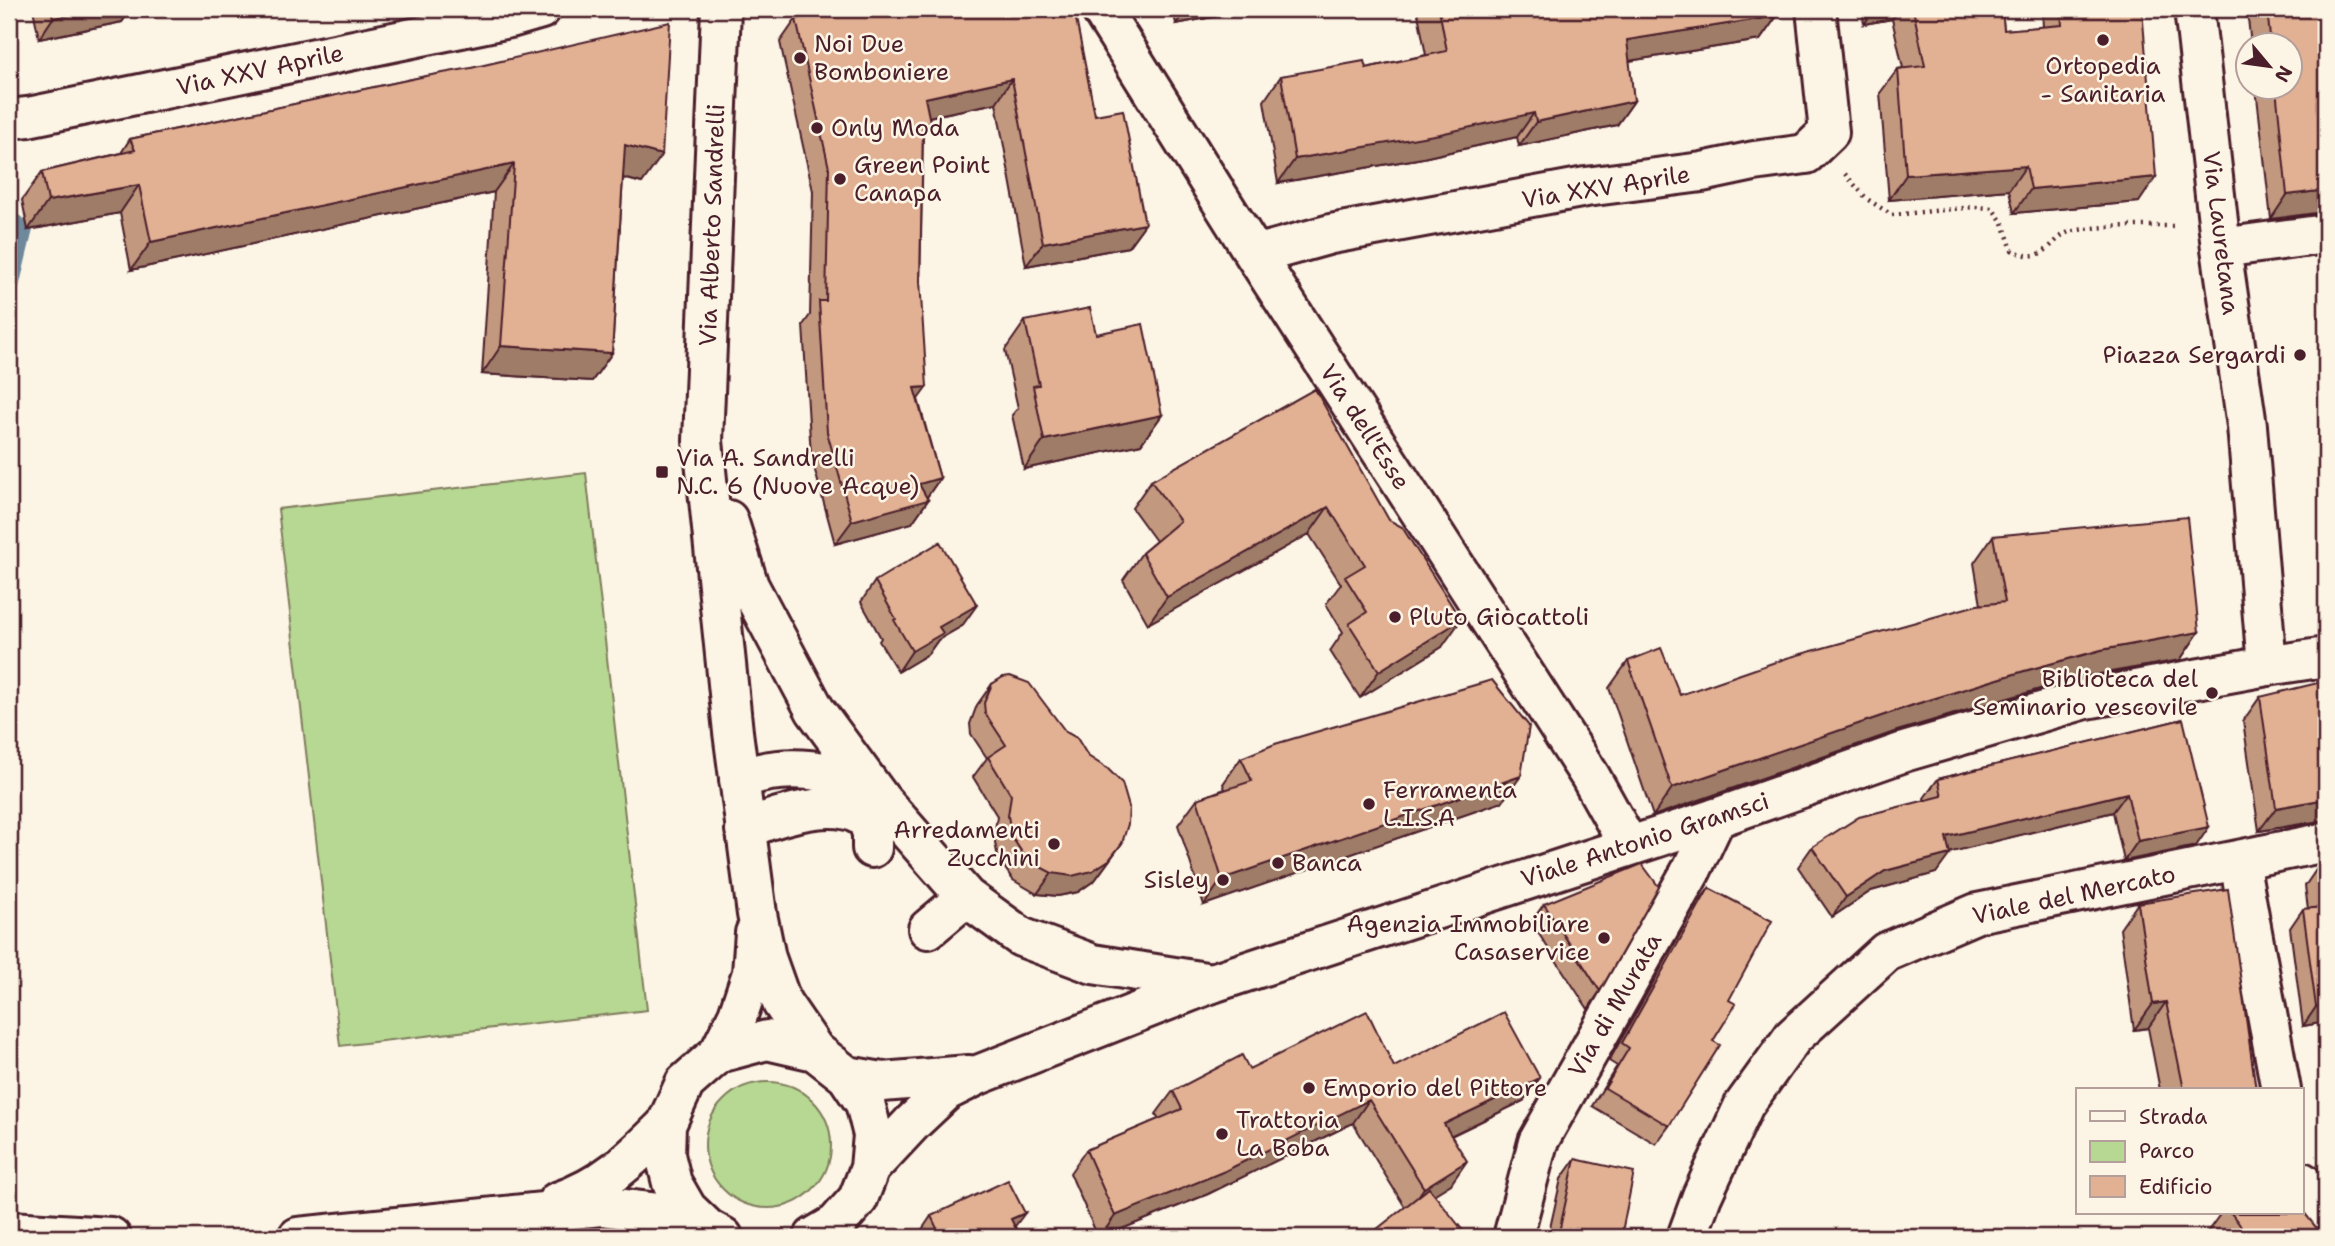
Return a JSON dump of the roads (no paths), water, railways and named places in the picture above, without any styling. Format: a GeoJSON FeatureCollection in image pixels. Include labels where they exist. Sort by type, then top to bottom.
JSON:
{"type":"FeatureCollection","features":[{"type":"Feature","properties":{"kind":"street","name":"Via Alberto Sandrelli"},"geometry":{"type":"LineString","coordinates":[[721,9],[704,440],[739,780],[757,914],[766,958],[782,1003],[815,1051]]}},
{"type":"Feature","properties":{"kind":"street","name":"Via dell'Esse"},"geometry":{"type":"LineString","coordinates":[[1101,9],[1255,256],[1590,776],[1629,846]]}},
{"type":"Feature","properties":{"kind":"street","name":"Via XXV Aprile"},"geometry":{"type":"LineString","coordinates":[[1255,256],[1331,234],[1586,187],[1702,172],[1806,154],[1829,132],[1816,9]]}},
{"type":"Feature","properties":{"kind":"street","name":"Via Lauretana"},"geometry":{"type":"LineString","coordinates":[[2194,9],[2220,237],[2247,426],[2267,666]]}},
{"type":"Feature","properties":{"kind":"street","name":"Via XXV Aprile"},"geometry":{"type":"LineString","coordinates":[[9,119],[519,12]]}},
{"type":"Feature","properties":{"kind":"street"},"geometry":{"type":"LineString","coordinates":[[2220,237],[2326,234]]}},
{"type":"Feature","properties":{"kind":"street","name":"Via Alberto Sandrelli"},"geometry":{"type":"LineString","coordinates":[[704,440],[749,586],[815,710],[881,800],[966,897],[1021,937],[1093,964],[1212,983]]}},
{"type":"Feature","properties":{"kind":"street","name":"Viale Antonio Gramsci"},"geometry":{"type":"LineString","coordinates":[[870,1168],[913,1122],[947,1091],[978,1074],[1212,983],[1716,818],[1904,752],[2085,699],[2326,657]]}},
{"type":"Feature","properties":{"kind":"street"},"geometry":{"type":"LineString","coordinates":[[739,780],[766,771],[812,770],[869,783]]}},
{"type":"Feature","properties":{"kind":"street"},"geometry":{"type":"LineString","coordinates":[[745,830],[794,812],[848,810],[867,819],[872,834],[872,848]]}},
{"type":"Feature","properties":{"kind":"street","name":"Via di Murata"},"geometry":{"type":"LineString","coordinates":[[1513,1237],[1538,1142],[1692,869],[1716,818]]}},
{"type":"Feature","properties":{"kind":"street","name":"Viale del Mercato"},"geometry":{"type":"LineString","coordinates":[[1687,1237],[1702,1196],[1744,1105],[1793,1037],[1886,952],[1976,914],[2326,842]]}},
{"type":"Feature","properties":{"kind":"street"},"geometry":{"type":"LineString","coordinates":[[2239,861],[2281,1088]]}},
{"type":"Feature","properties":{"kind":"street"},"geometry":{"type":"LineString","coordinates":[[928,929],[966,897]]}},
{"type":"Feature","properties":{"kind":"street","name":"Via Alberto Sandrelli"},"geometry":{"type":"LineString","coordinates":[[719,1053],[738,1015],[752,973],[757,914]]}},
{"type":"Feature","properties":{"kind":"street","name":"Viale Antonio Gramsci"},"geometry":{"type":"LineString","coordinates":[[512,1217],[579,1195],[622,1168],[666,1125],[685,1083],[719,1053],[767,1040],[815,1051],[848,1076],[865,1103],[873,1135],[870,1168],[858,1199],[826,1233]]}},
{"type":"Feature","properties":{"kind":"street","name":"Viale Antonio Gramsci"},"geometry":{"type":"LineString","coordinates":[[848,1076],[882,1082],[978,1074]]}},
{"type":"Feature","properties":{"kind":"street","name":"Viale Antonio Gramsci"},"geometry":{"type":"LineString","coordinates":[[666,1125],[665,1155],[672,1183],[687,1209],[716,1233]]}},
{"type":"Feature","properties":{"kind":"street"},"geometry":{"type":"LineString","coordinates":[[2304,1186],[2326,1227]]}},
{"type":"Feature","properties":{"kind":"street","name":"Viale Antonio Gramsci"},"geometry":{"type":"LineString","coordinates":[[298,1237],[601,1206],[659,1213],[716,1233]]}},
{"type":"Feature","properties":{"kind":"street"},"geometry":{"type":"LineString","coordinates":[[9,1231],[111,1237]]}},
{"type":"Feature","properties":{"kind":"waterway"},"geometry":{"type":"LineString","coordinates":[[9,217],[26,229],[9,299]]}},
{"type":"Feature","properties":{"kind":"place","name":"Ortopedia - Sanitaria"},"geometry":{"type":"Point","coordinates":[2103,40]}},
{"type":"Feature","properties":{"kind":"place","name":"Noi Due Bomboniere"},"geometry":{"type":"Point","coordinates":[800,58]}},
{"type":"Feature","properties":{"kind":"place","name":"Only Moda"},"geometry":{"type":"Point","coordinates":[817,128]}},
{"type":"Feature","properties":{"kind":"place","name":"Green Point Canapa"},"geometry":{"type":"Point","coordinates":[840,179]}},
{"type":"Feature","properties":{"kind":"place","name":"Piazza Sergardi"},"geometry":{"type":"Point","coordinates":[2300,355]}},
{"type":"Feature","properties":{"kind":"place","name":"Via A. Sandrelli N.C. 6 (Nuove Acque)"},"geometry":{"type":"Point","coordinates":[662,472]}},
{"type":"Feature","properties":{"kind":"place","name":"Pluto Giocattoli"},"geometry":{"type":"Point","coordinates":[1395,617]}},
{"type":"Feature","properties":{"kind":"place","name":"Biblioteca del Seminario vescovile"},"geometry":{"type":"Point","coordinates":[2212,693]}},
{"type":"Feature","properties":{"kind":"place","name":"Ferramenta L.I.S.A"},"geometry":{"type":"Point","coordinates":[1369,804]}},
{"type":"Feature","properties":{"kind":"place","name":"Arredamenti Zucchini"},"geometry":{"type":"Point","coordinates":[1054,844]}},
{"type":"Feature","properties":{"kind":"place","name":"Banca"},"geometry":{"type":"Point","coordinates":[1278,863]}},
{"type":"Feature","properties":{"kind":"place","name":"Sisley"},"geometry":{"type":"Point","coordinates":[1223,880]}},
{"type":"Feature","properties":{"kind":"place","name":"Agenzia Immobiliare Casaservice"},"geometry":{"type":"Point","coordinates":[1604,938]}},
{"type":"Feature","properties":{"kind":"place","name":"Emporio del Pittore"},"geometry":{"type":"Point","coordinates":[1309,1088]}},
{"type":"Feature","properties":{"kind":"place","name":"Trattoria La Boba"},"geometry":{"type":"Point","coordinates":[1222,1134]}}]}
